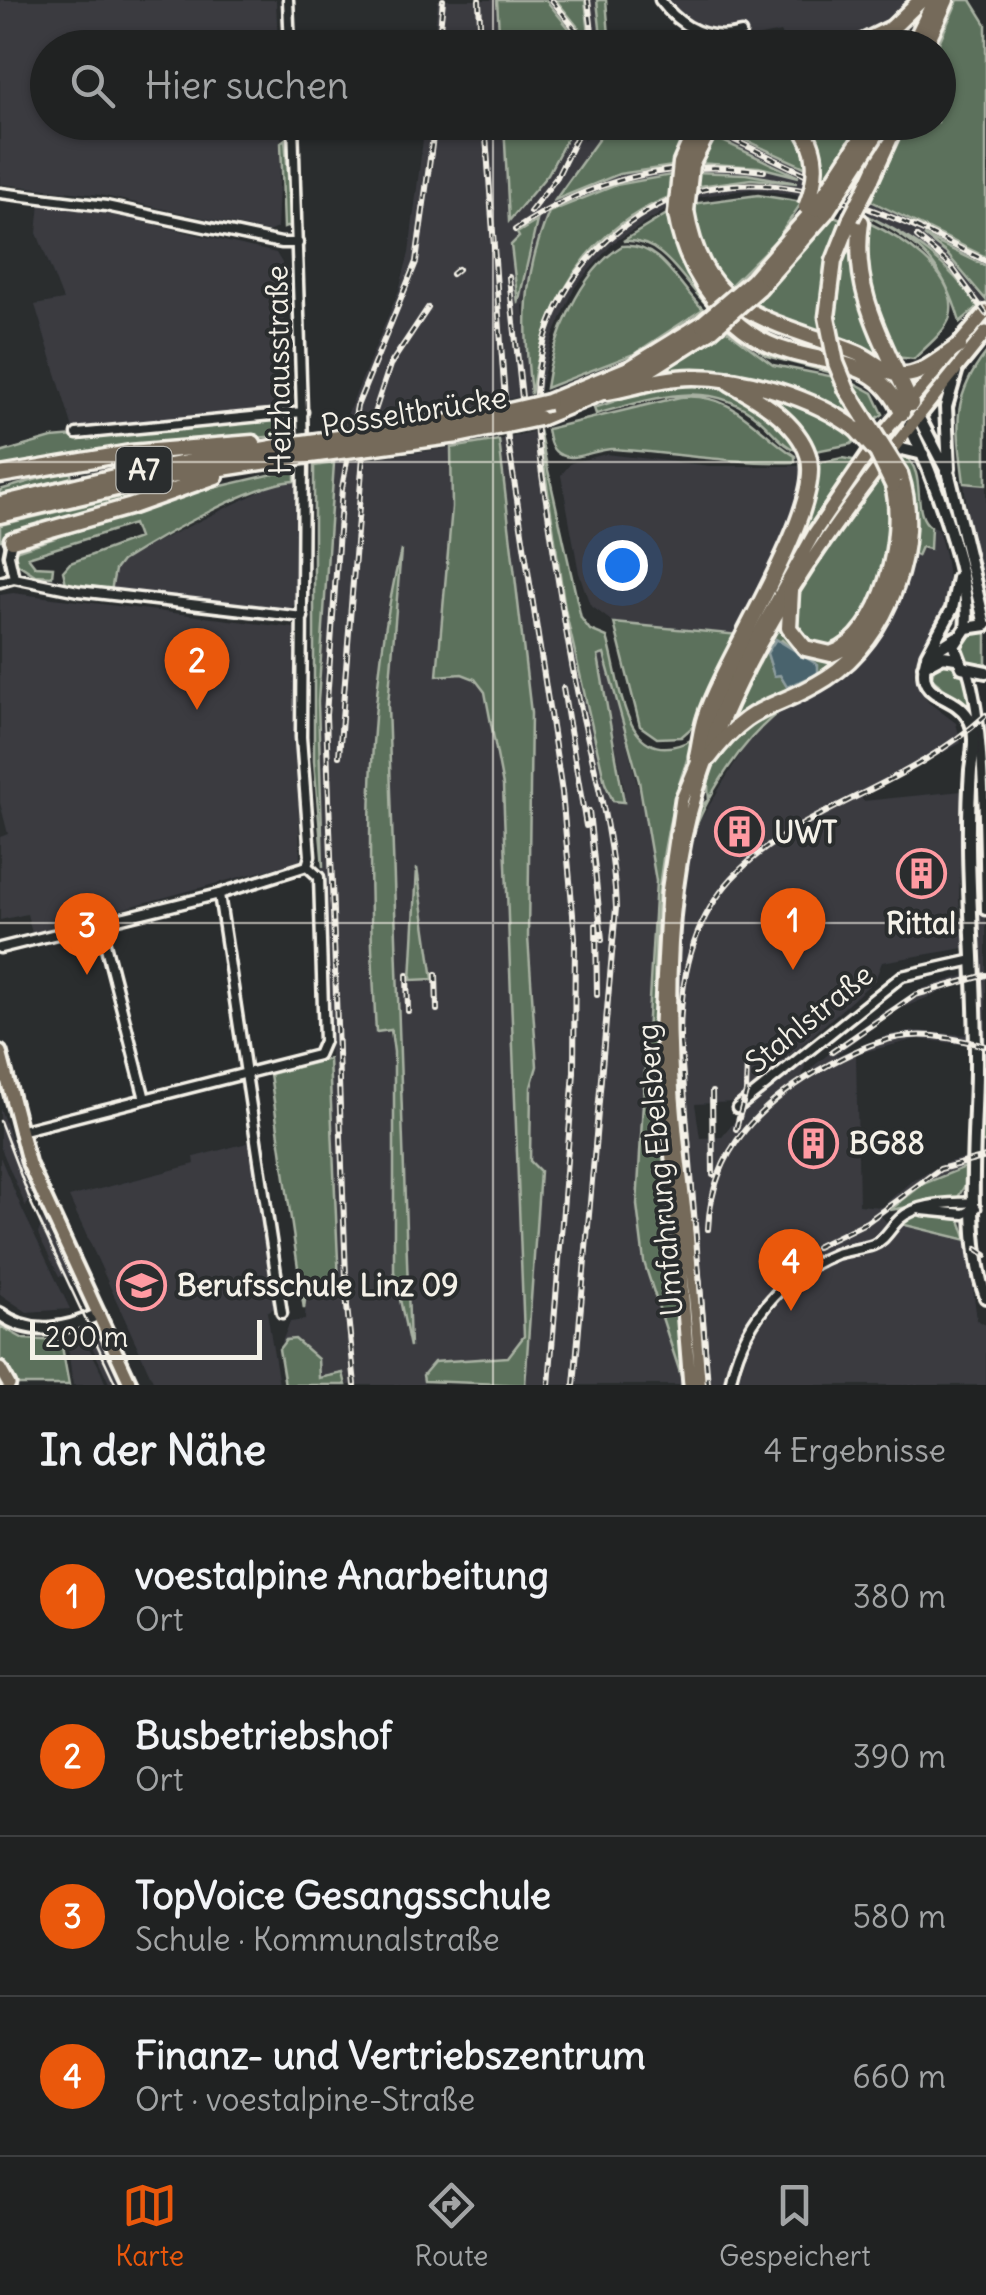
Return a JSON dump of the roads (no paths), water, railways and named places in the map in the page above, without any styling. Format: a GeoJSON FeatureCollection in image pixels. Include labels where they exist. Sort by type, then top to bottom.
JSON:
{"type":"FeatureCollection","features":[{"type":"Feature","properties":{"kind":"highway"},"geometry":{"type":"LineString","coordinates":[[888,30],[921,0]]}},
{"type":"Feature","properties":{"kind":"highway"},"geometry":{"type":"LineString","coordinates":[[926,30],[934,0]]}},
{"type":"Feature","properties":{"kind":"highway"},"geometry":{"type":"LineString","coordinates":[[930,30],[946,0]]}},
{"type":"Feature","properties":{"kind":"highway"},"geometry":{"type":"LineString","coordinates":[[692,140],[680,170],[681,212],[693,268],[730,315],[784,350],[864,368],[886,386],[910,415]]}},
{"type":"Feature","properties":{"kind":"highway"},"geometry":{"type":"LineString","coordinates":[[703,140],[690,165],[681,212],[700,260],[735,304],[768,322],[868,358],[896,376],[917,372],[959,346]]}},
{"type":"Feature","properties":{"kind":"highway"},"geometry":{"type":"LineString","coordinates":[[810,140],[816,161],[816,209]]}},
{"type":"Feature","properties":{"kind":"highway"},"geometry":{"type":"LineString","coordinates":[[816,209],[860,140]]}},
{"type":"Feature","properties":{"kind":"highway"},"geometry":{"type":"LineString","coordinates":[[753,282],[870,140]]}},
{"type":"Feature","properties":{"kind":"highway"},"geometry":{"type":"LineString","coordinates":[[703,757],[742,719],[825,680],[864,642],[890,597],[905,549],[908,512],[897,480],[860,423],[832,349],[827,317],[834,261],[856,220],[888,140]]}},
{"type":"Feature","properties":{"kind":"highway"},"geometry":{"type":"LineString","coordinates":[[856,220],[862,294],[910,415]]}},
{"type":"Feature","properties":{"kind":"highway","name":"A7"},"geometry":{"type":"LineString","coordinates":[[548,408],[706,328],[753,282]]}},
{"type":"Feature","properties":{"kind":"highway","name":"A7"},"geometry":{"type":"LineString","coordinates":[[548,408],[608,392],[706,328],[753,282]]}},
{"type":"Feature","properties":{"kind":"highway"},"geometry":{"type":"LineString","coordinates":[[608,392],[674,378],[730,382],[809,403],[860,423]]}},
{"type":"Feature","properties":{"kind":"highway"},"geometry":{"type":"LineString","coordinates":[[703,757],[705,716],[808,493],[809,459],[782,419],[730,382]]}},
{"type":"Feature","properties":{"kind":"highway","name":"Posseltbrücke"},"geometry":{"type":"LineString","coordinates":[[286,451],[311,442],[548,408]]}},
{"type":"Feature","properties":{"kind":"highway","name":"Posseltbrücke"},"geometry":{"type":"LineString","coordinates":[[286,451],[458,435],[548,408]]}},
{"type":"Feature","properties":{"kind":"highway"},"geometry":{"type":"LineString","coordinates":[[0,475],[163,448],[286,451]]}},
{"type":"Feature","properties":{"kind":"highway"},"geometry":{"type":"LineString","coordinates":[[6,542],[286,451]]}},
{"type":"Feature","properties":{"kind":"highway","name":"A7"},"geometry":{"type":"LineString","coordinates":[[0,504],[152,469],[286,451]]}},
{"type":"Feature","properties":{"kind":"highway","name":"A7"},"geometry":{"type":"LineString","coordinates":[[0,515],[286,451]]}},
{"type":"Feature","properties":{"kind":"highway"},"geometry":{"type":"LineString","coordinates":[[0,485],[58,467]]}},
{"type":"Feature","properties":{"kind":"highway"},"geometry":{"type":"LineString","coordinates":[[791,590],[789,628],[805,648],[831,654],[854,640],[877,604],[895,548],[897,480]]}},
{"type":"Feature","properties":{"kind":"main road"},"geometry":{"type":"LineString","coordinates":[[910,415],[986,312]]}},
{"type":"Feature","properties":{"kind":"main road"},"geometry":{"type":"LineString","coordinates":[[910,415],[986,332]]}},
{"type":"Feature","properties":{"kind":"main road","name":"Umfahrung Ebelsberg"},"geometry":{"type":"LineString","coordinates":[[690,1385],[660,1023],[673,848],[682,799],[791,590],[910,415]]}},
{"type":"Feature","properties":{"kind":"main road","name":"Umfahrung Ebelsberg"},"geometry":{"type":"LineString","coordinates":[[700,1385],[673,1102],[670,1011],[680,872],[703,757],[755,634],[800,555],[864,459],[910,415]]}},
{"type":"Feature","properties":{"kind":"main road"},"geometry":{"type":"LineString","coordinates":[[0,1052],[17,1131],[132,1385]]}},
{"type":"Feature","properties":{"kind":"main road"},"geometry":{"type":"LineString","coordinates":[[0,1369],[9,1385]]}},
{"type":"Feature","properties":{"kind":"street"},"geometry":{"type":"LineString","coordinates":[[288,0],[289,30]]}},
{"type":"Feature","properties":{"kind":"street"},"geometry":{"type":"LineString","coordinates":[[660,0],[686,27],[696,30]]}},
{"type":"Feature","properties":{"kind":"street","name":"Heizhausstraße"},"geometry":{"type":"LineString","coordinates":[[247,1072],[322,1051],[319,877],[307,866],[310,856],[301,737],[303,412],[295,140]]}},
{"type":"Feature","properties":{"kind":"street"},"geometry":{"type":"LineString","coordinates":[[0,193],[86,202],[281,243],[298,243]]}},
{"type":"Feature","properties":{"kind":"street"},"geometry":{"type":"LineString","coordinates":[[925,661],[962,632],[986,625],[949,474],[947,398],[958,366]]}},
{"type":"Feature","properties":{"kind":"street"},"geometry":{"type":"LineString","coordinates":[[76,434],[303,412]]}},
{"type":"Feature","properties":{"kind":"street"},"geometry":{"type":"LineString","coordinates":[[910,415],[962,586],[962,632],[956,658]]}},
{"type":"Feature","properties":{"kind":"street"},"geometry":{"type":"LineString","coordinates":[[910,415],[949,474]]}},
{"type":"Feature","properties":{"kind":"street"},"geometry":{"type":"LineString","coordinates":[[886,452],[902,449],[922,454]]}},
{"type":"Feature","properties":{"kind":"street"},"geometry":{"type":"LineString","coordinates":[[936,492],[953,488]]}},
{"type":"Feature","properties":{"kind":"street"},"geometry":{"type":"LineString","coordinates":[[6,542],[14,578]]}},
{"type":"Feature","properties":{"kind":"street"},"geometry":{"type":"LineString","coordinates":[[959,572],[952,609],[925,661],[926,686],[962,710],[974,734],[969,814],[975,1165],[977,1240],[986,1297]]}},
{"type":"Feature","properties":{"kind":"street"},"geometry":{"type":"LineString","coordinates":[[0,582],[14,578],[78,591],[303,617]]}},
{"type":"Feature","properties":{"kind":"street"},"geometry":{"type":"LineString","coordinates":[[962,586],[977,597]]}},
{"type":"Feature","properties":{"kind":"street"},"geometry":{"type":"LineString","coordinates":[[925,661],[943,656],[956,658],[968,671],[978,701],[986,760],[986,910]]}},
{"type":"Feature","properties":{"kind":"street"},"geometry":{"type":"LineString","coordinates":[[968,671],[986,672]]}},
{"type":"Feature","properties":{"kind":"street"},"geometry":{"type":"LineString","coordinates":[[0,948],[219,894],[307,866]]}},
{"type":"Feature","properties":{"kind":"street"},"geometry":{"type":"LineString","coordinates":[[219,894],[282,1313]]}},
{"type":"Feature","properties":{"kind":"street"},"geometry":{"type":"LineString","coordinates":[[100,924],[145,1098]]}},
{"type":"Feature","properties":{"kind":"street","name":"Stahlstraße"},"geometry":{"type":"LineString","coordinates":[[737,1108],[902,976],[973,960]]}},
{"type":"Feature","properties":{"kind":"street"},"geometry":{"type":"LineString","coordinates":[[17,1131],[247,1072]]}},
{"type":"Feature","properties":{"kind":"street"},"geometry":{"type":"LineString","coordinates":[[955,1204],[967,1193],[975,1165]]}},
{"type":"Feature","properties":{"kind":"street"},"geometry":{"type":"LineString","coordinates":[[730,1385],[748,1330],[782,1287],[818,1262],[878,1243],[899,1220],[917,1209],[976,1205]]}},
{"type":"Feature","properties":{"kind":"street"},"geometry":{"type":"LineString","coordinates":[[953,1214],[976,1205]]}},
{"type":"Feature","properties":{"kind":"street"},"geometry":{"type":"LineString","coordinates":[[917,1209],[964,1218],[977,1240]]}},
{"type":"Feature","properties":{"kind":"street"},"geometry":{"type":"LineString","coordinates":[[0,1314],[22,1327],[44,1329],[75,1325],[99,1314]]}},
{"type":"Feature","properties":{"kind":"water"},"geometry":{"type":"Polygon","coordinates":[[[776,639],[818,665],[818,674],[787,687],[780,675],[774,676],[767,653],[776,639]]]}},
{"type":"Feature","properties":{"kind":"tram line"},"geometry":{"type":"LineString","coordinates":[[0,1121],[32,1205],[116,1385]]}},
{"type":"Feature","properties":{"kind":"railway"},"geometry":{"type":"LineString","coordinates":[[440,30],[443,0]]}},
{"type":"Feature","properties":{"kind":"railway"},"geometry":{"type":"LineString","coordinates":[[479,0],[480,30]]}},
{"type":"Feature","properties":{"kind":"railway"},"geometry":{"type":"LineString","coordinates":[[552,0],[576,30]]}},
{"type":"Feature","properties":{"kind":"railway"},"geometry":{"type":"LineString","coordinates":[[588,0],[592,30]]}},
{"type":"Feature","properties":{"kind":"railway"},"geometry":{"type":"LineString","coordinates":[[355,1385],[347,1306],[326,715],[342,488],[357,406],[416,262],[433,140]]}},
{"type":"Feature","properties":{"kind":"railway"},"geometry":{"type":"LineString","coordinates":[[486,140],[508,441],[562,792],[575,937],[574,1072],[549,1385]]}},
{"type":"Feature","properties":{"kind":"railway"},"geometry":{"type":"LineString","coordinates":[[530,212],[557,177],[575,140]]}},
{"type":"Feature","properties":{"kind":"railway"},"geometry":{"type":"LineString","coordinates":[[734,140],[828,185]]}},
{"type":"Feature","properties":{"kind":"railway"},"geometry":{"type":"LineString","coordinates":[[515,230],[572,198],[634,177],[698,168],[764,171]]}},
{"type":"Feature","properties":{"kind":"railway"},"geometry":{"type":"LineString","coordinates":[[574,1385],[616,908],[607,830],[570,653],[539,454],[536,395],[547,334],[576,276],[620,229],[673,199],[709,188],[745,185],[819,193],[926,232]]}},
{"type":"Feature","properties":{"kind":"railway"},"geometry":{"type":"LineString","coordinates":[[914,226],[986,261]]}},
{"type":"Feature","properties":{"kind":"railway"},"geometry":{"type":"LineString","coordinates":[[917,237],[951,266],[986,314]]}},
{"type":"Feature","properties":{"kind":"railway"},"geometry":{"type":"LineString","coordinates":[[452,274],[458,269]]}},
{"type":"Feature","properties":{"kind":"railway"},"geometry":{"type":"LineString","coordinates":[[509,277],[525,426]]}},
{"type":"Feature","properties":{"kind":"railway"},"geometry":{"type":"LineString","coordinates":[[339,756],[364,444],[390,365],[428,308]]}},
{"type":"Feature","properties":{"kind":"railway"},"geometry":{"type":"LineString","coordinates":[[563,688],[586,826]]}},
{"type":"Feature","properties":{"kind":"railway"},"geometry":{"type":"LineString","coordinates":[[708,1385],[680,1040],[688,965],[710,909],[743,867],[785,835],[937,753],[986,715]]}},
{"type":"Feature","properties":{"kind":"railway"},"geometry":{"type":"LineString","coordinates":[[589,811],[602,940]]}},
{"type":"Feature","properties":{"kind":"railway"},"geometry":{"type":"LineString","coordinates":[[596,925],[597,995]]}},
{"type":"Feature","properties":{"kind":"railway"},"geometry":{"type":"LineString","coordinates":[[436,974],[437,1010]]}},
{"type":"Feature","properties":{"kind":"railway"},"geometry":{"type":"LineString","coordinates":[[407,975],[408,1011]]}},
{"type":"Feature","properties":{"kind":"railway"},"geometry":{"type":"LineString","coordinates":[[832,1052],[915,995],[986,975]]}},
{"type":"Feature","properties":{"kind":"railway"},"geometry":{"type":"LineString","coordinates":[[708,1229],[719,1174],[730,1151],[763,1111],[805,1078],[859,1050],[899,1037],[939,1037],[986,1046]]}},
{"type":"Feature","properties":{"kind":"railway"},"geometry":{"type":"LineString","coordinates":[[736,1129],[746,1092],[747,1063]]}},
{"type":"Feature","properties":{"kind":"railway"},"geometry":{"type":"LineString","coordinates":[[712,1092],[713,1175]]}},
{"type":"Feature","properties":{"kind":"railway"},"geometry":{"type":"LineString","coordinates":[[816,1247],[867,1222],[940,1169],[986,1157]]}},
{"type":"Feature","properties":{"kind":"railway"},"geometry":{"type":"LineString","coordinates":[[977,1249],[986,1255]]}},
{"type":"Feature","properties":{"kind":"place","name":"Busbetriebshof"},"geometry":{"type":"Point","coordinates":[197,710]}},
{"type":"Feature","properties":{"kind":"place","name":"UWT"},"geometry":{"type":"Point","coordinates":[739,832]}},
{"type":"Feature","properties":{"kind":"place","name":"Rittal"},"geometry":{"type":"Point","coordinates":[921,874]}},
{"type":"Feature","properties":{"kind":"place","name":"voestalpine Anarbeitung"},"geometry":{"type":"Point","coordinates":[793,970]}},
{"type":"Feature","properties":{"kind":"place","name":"TopVoice Gesangsschule"},"geometry":{"type":"Point","coordinates":[87,975]}},
{"type":"Feature","properties":{"kind":"place","name":"BG88"},"geometry":{"type":"Point","coordinates":[814,1143]}},
{"type":"Feature","properties":{"kind":"place","name":"Berufsschule Linz 09"},"geometry":{"type":"Point","coordinates":[142,1285]}},
{"type":"Feature","properties":{"kind":"place","name":"Finanz- und Vertriebszentrum"},"geometry":{"type":"Point","coordinates":[791,1311]}}]}
